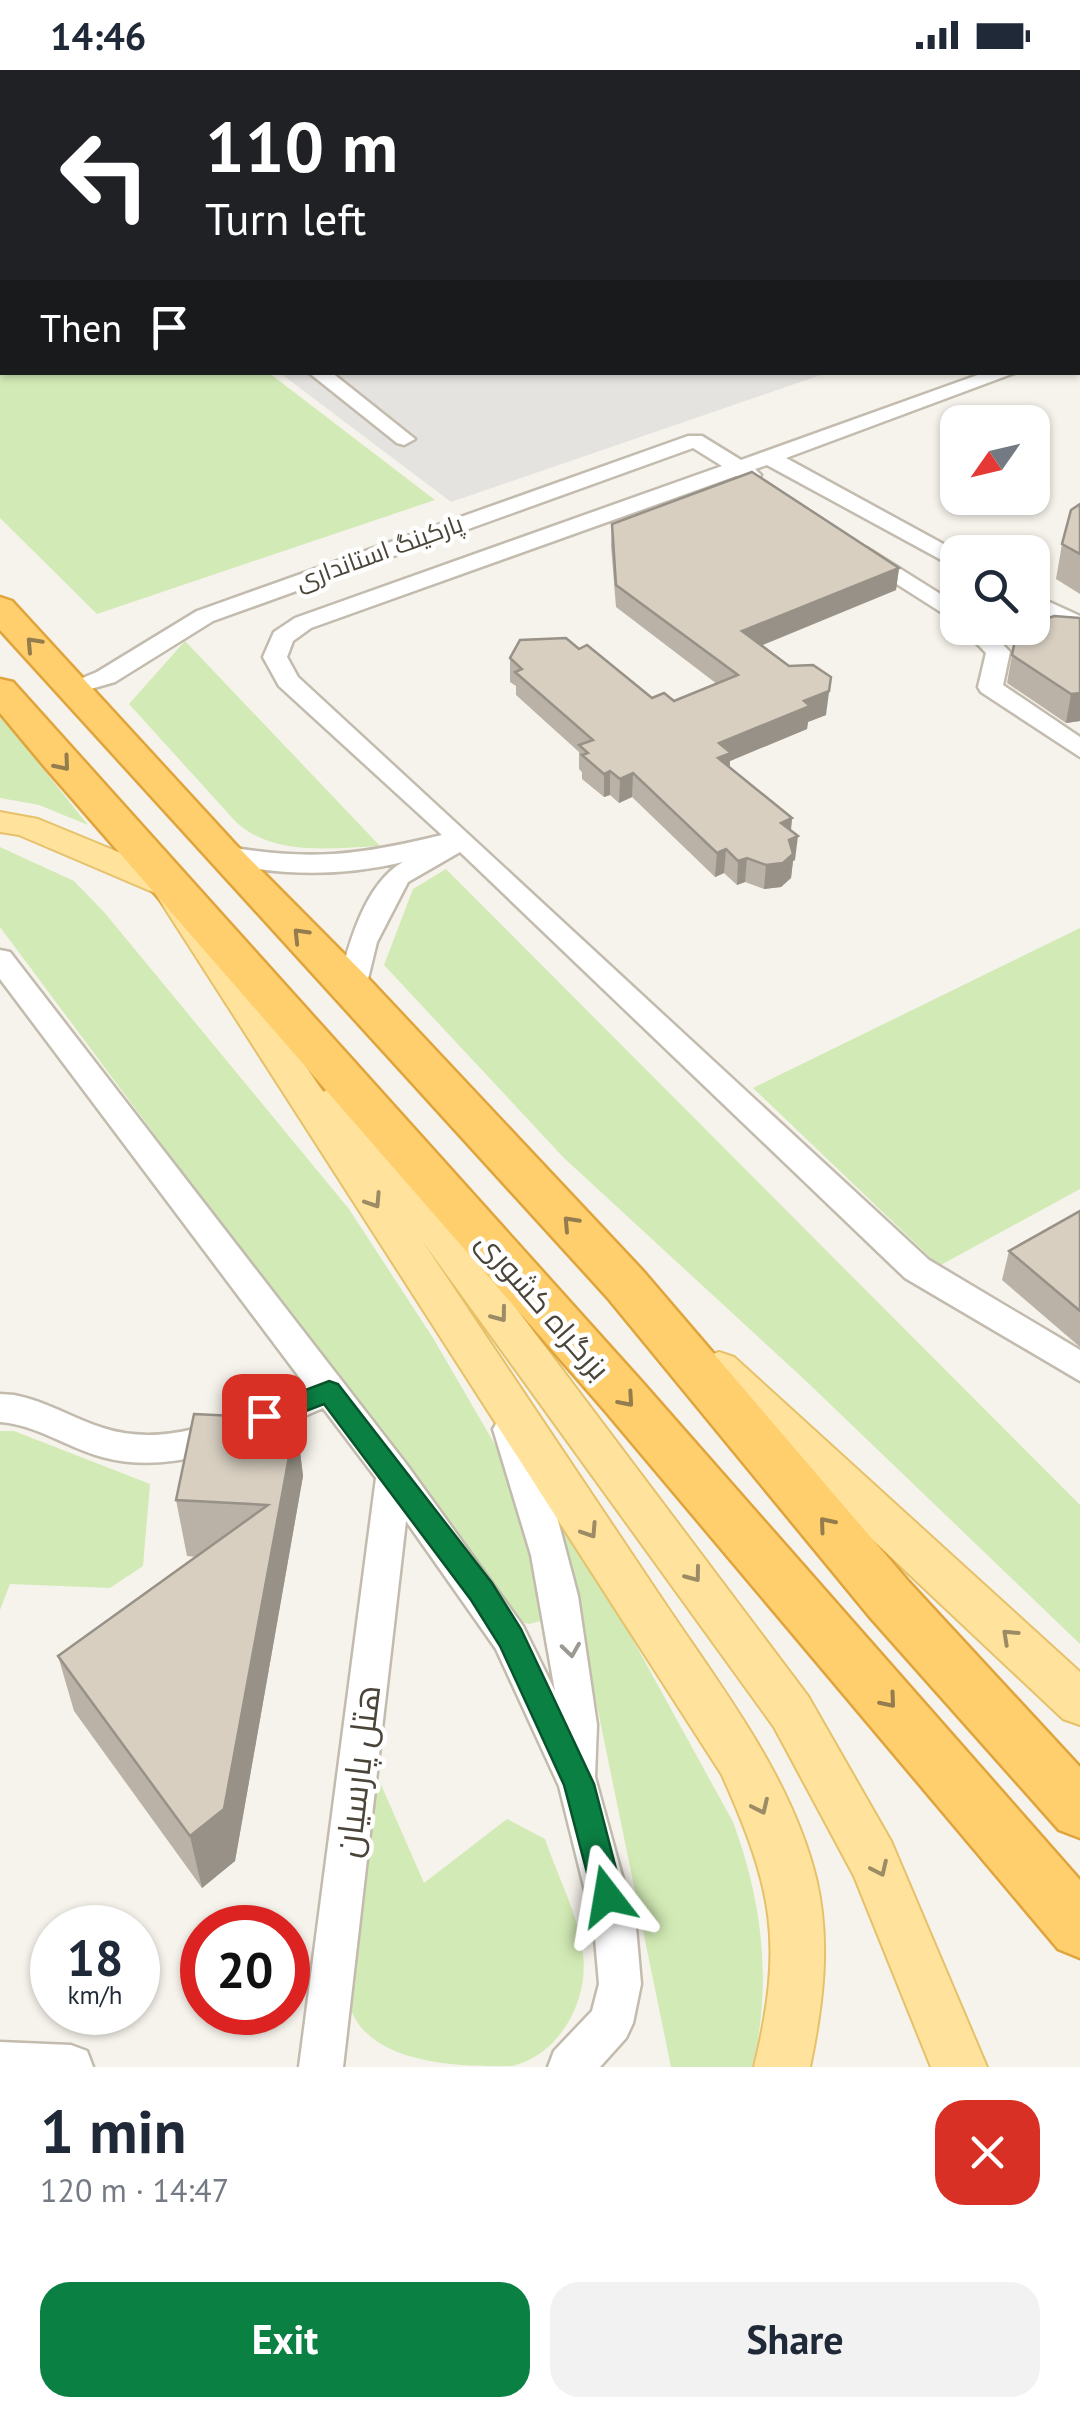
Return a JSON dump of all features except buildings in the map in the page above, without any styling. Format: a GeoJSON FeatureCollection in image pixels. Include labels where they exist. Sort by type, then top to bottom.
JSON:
{"type":"FeatureCollection","features":[{"type":"Feature","properties":{"kind":"highway"},"geometry":{"type":"LineString","coordinates":[[0,608],[222,854],[352,987],[625,1284],[889,1598],[1080,1810]]}},
{"type":"Feature","properties":{"kind":"highway","name":"بزرگراه کشوری"},"geometry":{"type":"LineString","coordinates":[[0,690],[166,885],[814,1612],[1080,1928]]}},
{"type":"Feature","properties":{"kind":"main road"},"geometry":{"type":"LineString","coordinates":[[0,822],[26,826],[166,885],[740,1759],[782,1848],[798,1953],[782,2067]]}},
{"type":"Feature","properties":{"kind":"main road"},"geometry":{"type":"LineString","coordinates":[[232,956],[760,1664],[813,1741],[891,1893],[960,2067]]}},
{"type":"Feature","properties":{"kind":"main road"},"geometry":{"type":"LineString","coordinates":[[625,1284],[1080,1703]]}},
{"type":"Feature","properties":{"kind":"street"},"geometry":{"type":"LineString","coordinates":[[322,375],[404,439]]}},
{"type":"Feature","properties":{"kind":"street"},"geometry":{"type":"LineString","coordinates":[[998,375],[328,614],[282,637],[275,657],[288,681],[462,839],[917,1269],[1080,1367]]}},
{"type":"Feature","properties":{"kind":"street","name":"پارکینگ استانداری"},"geometry":{"type":"LineString","coordinates":[[73,687],[106,678],[205,616],[696,440],[738,467]]}},
{"type":"Feature","properties":{"kind":"street"},"geometry":{"type":"LineString","coordinates":[[767,456],[940,552]]}},
{"type":"Feature","properties":{"kind":"street"},"geometry":{"type":"LineString","coordinates":[[738,467],[768,488]]}},
{"type":"Feature","properties":{"kind":"street"},"geometry":{"type":"LineString","coordinates":[[846,540],[940,604]]}},
{"type":"Feature","properties":{"kind":"street"},"geometry":{"type":"LineString","coordinates":[[907,581],[940,568]]}},
{"type":"Feature","properties":{"kind":"street"},"geometry":{"type":"LineString","coordinates":[[1050,614],[1080,625]]}},
{"type":"Feature","properties":{"kind":"street"},"geometry":{"type":"LineString","coordinates":[[996,645],[998,652],[990,687],[1080,749]]}},
{"type":"Feature","properties":{"kind":"street"},"geometry":{"type":"LineString","coordinates":[[222,854],[278,864],[360,864],[462,839]]}},
{"type":"Feature","properties":{"kind":"street"},"geometry":{"type":"LineString","coordinates":[[352,987],[363,942],[397,877],[462,839]]}},
{"type":"Feature","properties":{"kind":"street"},"geometry":{"type":"LineString","coordinates":[[0,959],[394,1475],[510,1638],[579,1784],[615,1926],[620,1984],[611,2022],[570,2067]]}},
{"type":"Feature","properties":{"kind":"street"},"geometry":{"type":"LineString","coordinates":[[498,1388],[552,1552],[566,1619],[578,1702],[579,1784]]}},
{"type":"Feature","properties":{"kind":"street"},"geometry":{"type":"LineString","coordinates":[[0,1408],[34,1410],[100,1442],[162,1450],[200,1442],[329,1391]]}},
{"type":"Feature","properties":{"kind":"street","name":"هتل پارسیان"},"geometry":{"type":"LineString","coordinates":[[321,2067],[394,1475]]}},
{"type":"Feature","properties":{"kind":"street"},"geometry":{"type":"LineString","coordinates":[[0,2064],[71,2067]]}},
{"type":"Feature","properties":{"kind":"green space"},"geometry":{"type":"Polygon","coordinates":[[[0,375],[272,375],[435,500],[97,614],[0,518],[0,375]]]}},
{"type":"Feature","properties":{"kind":"green space"},"geometry":{"type":"Polygon","coordinates":[[[185,641],[380,846],[286,846],[251,833],[236,822],[129,704],[185,641]]]}},
{"type":"Feature","properties":{"kind":"green space"},"geometry":{"type":"Polygon","coordinates":[[[0,715],[88,825],[39,805],[0,798],[0,715]]]}},
{"type":"Feature","properties":{"kind":"green space"},"geometry":{"type":"Polygon","coordinates":[[[0,847],[74,881],[104,912],[349,1209],[433,1338],[497,1448],[540,1549],[544,1620],[529,1624],[517,1621],[0,927],[0,847]]]}},
{"type":"Feature","properties":{"kind":"green space"},"geometry":{"type":"Polygon","coordinates":[[[446,869],[1080,1505],[1080,1644],[806,1381],[564,1158],[384,965],[413,889],[446,869]]]}},
{"type":"Feature","properties":{"kind":"green space"},"geometry":{"type":"Polygon","coordinates":[[[1080,928],[1080,1189],[939,1266],[753,1088],[1080,928]]]}},
{"type":"Feature","properties":{"kind":"green space"},"geometry":{"type":"Polygon","coordinates":[[[0,1431],[14,1431],[150,1484],[143,1566],[110,1588],[10,1584],[0,1610],[0,1431]]]}},
{"type":"Feature","properties":{"kind":"green space"},"geometry":{"type":"Polygon","coordinates":[[[554,1496],[733,1822],[751,1882],[761,1943],[762,2005],[752,2067],[671,2067],[554,1496]]]}},
{"type":"Feature","properties":{"kind":"green space"},"geometry":{"type":"Polygon","coordinates":[[[379,1780],[424,1883],[507,1819],[545,1839],[577,1925],[584,1972],[568,2023],[557,2038],[529,2060],[512,2066],[491,2066],[417,2058],[374,2040],[359,2024],[349,2004],[345,1982],[345,1927],[363,1786],[379,1780]]]}},
{"type":"Feature","properties":{"kind":"shaded area"},"geometry":{"type":"Polygon","coordinates":[[[283,375],[821,375],[451,502],[283,375]]]}},
{"type":"Feature","properties":{"kind":"route"},"geometry":{"type":"LineString","coordinates":[[264,1416],[329,1391],[482,1592],[533,1682],[579,1784],[607,1896]]}}]}
